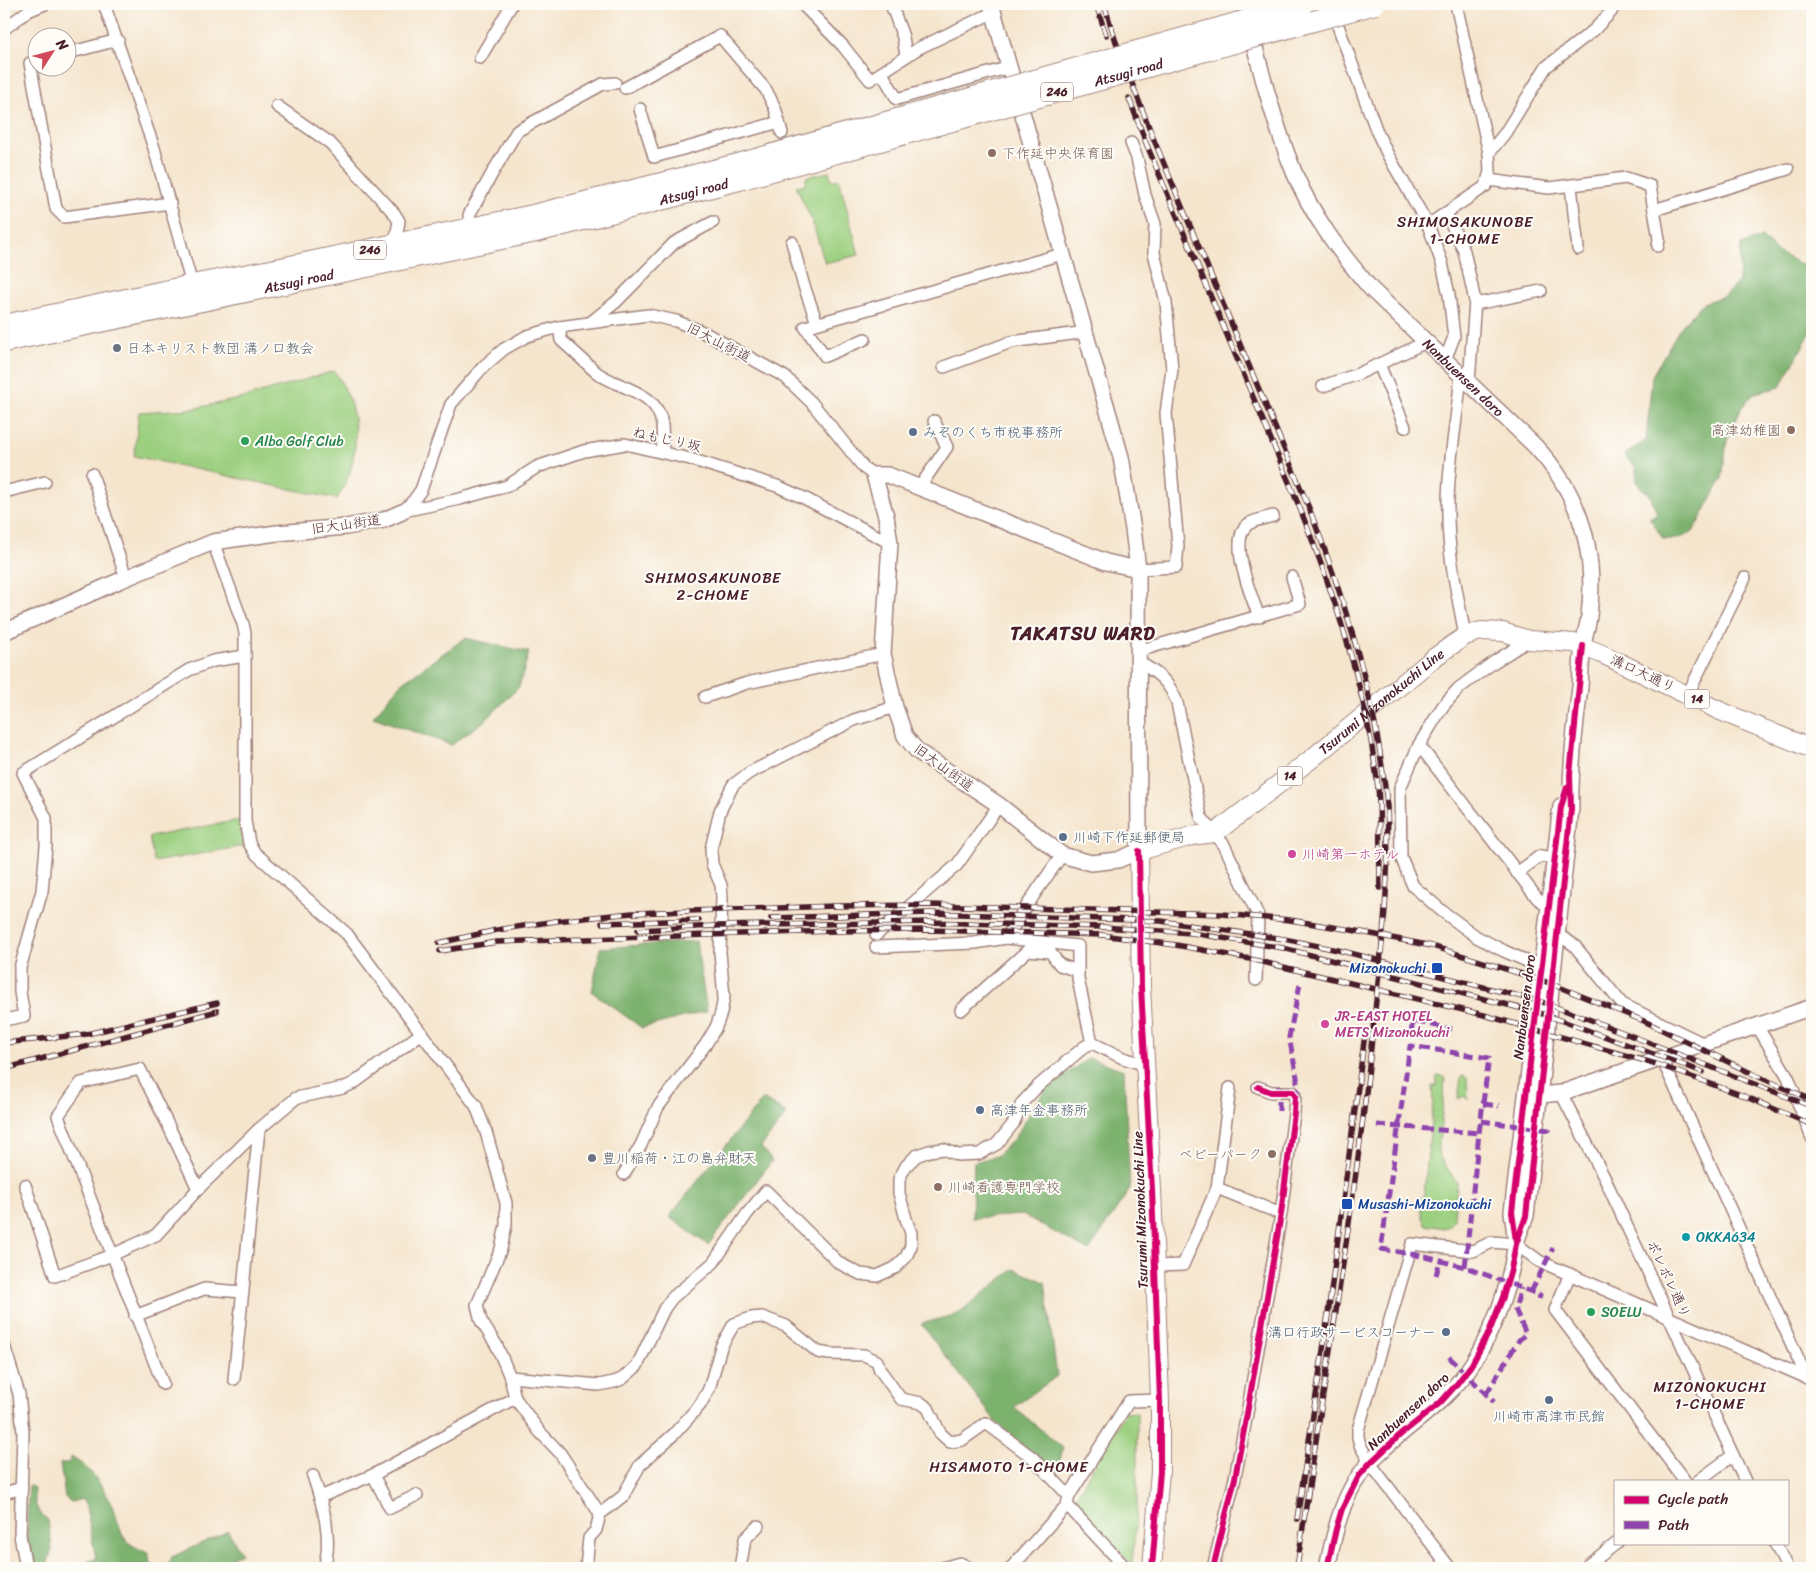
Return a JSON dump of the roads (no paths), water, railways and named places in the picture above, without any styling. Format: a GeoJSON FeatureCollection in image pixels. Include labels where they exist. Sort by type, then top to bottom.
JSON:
{"type":"FeatureCollection","features":[{"type":"Feature","properties":{"kind":"highway","name":"Atsugi road"},"geometry":{"type":"LineString","coordinates":[[4,342],[536,232],[1303,4]]}},
{"type":"Feature","properties":{"kind":"highway","name":"Atsugi road"},"geometry":{"type":"LineString","coordinates":[[4,325],[736,172],[1375,4]]}},
{"type":"Feature","properties":{"kind":"main road","name":"Tsurumi Mizonokuchi Line"},"geometry":{"type":"LineString","coordinates":[[1152,1568],[1160,1471],[1160,1400],[1156,1266],[1141,987],[1139,851],[1192,836],[1213,833],[1227,825],[1303,766],[1435,657],[1465,636],[1481,631],[1496,630],[1529,640],[1574,643],[1583,646]]}},
{"type":"Feature","properties":{"kind":"main road","name":"溝口大通り"},"geometry":{"type":"LineString","coordinates":[[1583,646],[1688,694],[1718,710],[1812,749]]}},
{"type":"Feature","properties":{"kind":"street"},"geometry":{"type":"LineString","coordinates":[[4,28],[28,11],[44,4]]}},
{"type":"Feature","properties":{"kind":"street"},"geometry":{"type":"LineString","coordinates":[[104,4],[154,148],[192,285]]}},
{"type":"Feature","properties":{"kind":"street"},"geometry":{"type":"LineString","coordinates":[[480,58],[512,4]]}},
{"type":"Feature","properties":{"kind":"street"},"geometry":{"type":"LineString","coordinates":[[802,4],[843,46],[870,80],[919,48],[992,8],[1062,254],[1087,332],[1121,457],[1134,529],[1138,568],[1139,851]]}},
{"type":"Feature","properties":{"kind":"street"},"geometry":{"type":"LineString","coordinates":[[891,4],[903,37],[906,56]]}},
{"type":"Feature","properties":{"kind":"street","name":"Nanbuensen doro"},"geometry":{"type":"LineString","coordinates":[[1244,4],[1268,98],[1294,173],[1329,237],[1372,290],[1543,454],[1573,500],[1585,534],[1592,584],[1589,619],[1583,646],[1570,775],[1571,808],[1557,934],[1533,1094],[1512,1212],[1516,1244],[1511,1269],[1495,1320],[1472,1364],[1440,1403],[1400,1435],[1359,1476],[1342,1509],[1327,1568]]}},
{"type":"Feature","properties":{"kind":"street"},"geometry":{"type":"LineString","coordinates":[[1330,4],[1377,132],[1428,225],[1442,264],[1449,295],[1454,337],[1445,360]]}},
{"type":"Feature","properties":{"kind":"street"},"geometry":{"type":"LineString","coordinates":[[1428,225],[1486,186],[1490,171],[1489,153],[1456,4]]}},
{"type":"Feature","properties":{"kind":"street"},"geometry":{"type":"LineString","coordinates":[[1489,153],[1505,133],[1546,67],[1594,30],[1611,12],[1614,4]]}},
{"type":"Feature","properties":{"kind":"street"},"geometry":{"type":"LineString","coordinates":[[471,228],[469,215],[517,131],[604,84],[620,84],[720,36],[766,90],[775,108],[781,127],[654,158],[640,109]]}},
{"type":"Feature","properties":{"kind":"street"},"geometry":{"type":"LineString","coordinates":[[78,50],[118,40]]}},
{"type":"Feature","properties":{"kind":"street"},"geometry":{"type":"LineString","coordinates":[[882,73],[897,99],[1010,67]]}},
{"type":"Feature","properties":{"kind":"street"},"geometry":{"type":"LineString","coordinates":[[33,78],[56,209],[64,217],[170,203]]}},
{"type":"Feature","properties":{"kind":"street"},"geometry":{"type":"LineString","coordinates":[[276,106],[330,142],[394,213],[399,221],[395,244]]}},
{"type":"Feature","properties":{"kind":"street"},"geometry":{"type":"LineString","coordinates":[[874,475],[888,475],[1106,562],[1138,568],[1176,567],[1178,546],[1166,413],[1172,369],[1166,302],[1154,253],[1155,224],[1131,143]]}},
{"type":"Feature","properties":{"kind":"street"},"geometry":{"type":"LineString","coordinates":[[1654,210],[1788,169]]}},
{"type":"Feature","properties":{"kind":"street"},"geometry":{"type":"LineString","coordinates":[[1488,180],[1549,188],[1626,178],[1650,186],[1658,246]]}},
{"type":"Feature","properties":{"kind":"street"},"geometry":{"type":"LineString","coordinates":[[1571,186],[1578,249]]}},
{"type":"Feature","properties":{"kind":"street"},"geometry":{"type":"LineString","coordinates":[[1446,213],[1464,251],[1475,304],[1465,378],[1451,452],[1448,515],[1453,568],[1465,636]]}},
{"type":"Feature","properties":{"kind":"street"},"geometry":{"type":"LineString","coordinates":[[591,322],[616,302],[674,243],[713,222]]}},
{"type":"Feature","properties":{"kind":"street"},"geometry":{"type":"LineString","coordinates":[[792,242],[803,283],[817,323]]}},
{"type":"Feature","properties":{"kind":"street"},"geometry":{"type":"LineString","coordinates":[[865,339],[825,356],[805,327],[1062,254]]}},
{"type":"Feature","properties":{"kind":"street"},"geometry":{"type":"LineString","coordinates":[[1475,304],[1541,291]]}},
{"type":"Feature","properties":{"kind":"street","name":"旧大山街道"},"geometry":{"type":"LineString","coordinates":[[4,632],[213,542],[277,533],[346,527],[384,520],[402,512],[421,490],[451,404],[483,367],[504,349],[527,336],[559,327],[648,315],[676,322],[703,332],[785,377],[812,402],[864,468],[874,475],[886,516],[890,543],[883,654],[895,707],[905,736],[917,751],[998,805],[1062,856],[1091,863],[1118,860],[1139,851]]}},
{"type":"Feature","properties":{"kind":"street"},"geometry":{"type":"LineString","coordinates":[[559,327],[562,340],[596,372],[649,400],[658,412],[662,425],[663,452]]}},
{"type":"Feature","properties":{"kind":"street"},"geometry":{"type":"LineString","coordinates":[[944,367],[1011,342],[1087,332]]}},
{"type":"Feature","properties":{"kind":"street"},"geometry":{"type":"LineString","coordinates":[[1323,386],[1358,374],[1426,342]]}},
{"type":"Feature","properties":{"kind":"street"},"geometry":{"type":"LineString","coordinates":[[1379,364],[1405,427]]}},
{"type":"Feature","properties":{"kind":"street"},"geometry":{"type":"LineString","coordinates":[[919,488],[947,447],[934,421]]}},
{"type":"Feature","properties":{"kind":"street","name":"ねもじり坂"},"geometry":{"type":"LineString","coordinates":[[402,512],[507,486],[537,467],[584,452],[625,444],[663,452],[777,486],[890,543]]}},
{"type":"Feature","properties":{"kind":"street"},"geometry":{"type":"LineString","coordinates":[[92,474],[126,578]]}},
{"type":"Feature","properties":{"kind":"street"},"geometry":{"type":"LineString","coordinates":[[4,492],[45,482]]}},
{"type":"Feature","properties":{"kind":"street"},"geometry":{"type":"LineString","coordinates":[[1259,617],[1247,582],[1240,551],[1241,534],[1248,524],[1273,516]]}},
{"type":"Feature","properties":{"kind":"street"},"geometry":{"type":"LineString","coordinates":[[213,542],[243,624],[245,656],[245,821],[248,843],[268,866],[347,934],[476,1106],[486,1132],[506,1203],[506,1225],[500,1248],[477,1305],[481,1320],[497,1346],[510,1377],[515,1398],[539,1431],[560,1453],[600,1514]]}},
{"type":"Feature","properties":{"kind":"street"},"geometry":{"type":"LineString","coordinates":[[1138,656],[1300,604],[1292,577]]}},
{"type":"Feature","properties":{"kind":"street"},"geometry":{"type":"LineString","coordinates":[[1688,694],[1744,578]]}},
{"type":"Feature","properties":{"kind":"street"},"geometry":{"type":"LineString","coordinates":[[1529,640],[1494,662],[1459,688],[1443,706],[1419,745],[1400,788],[1401,857],[1414,886],[1442,911],[1477,937],[1528,962],[1542,965]]}},
{"type":"Feature","properties":{"kind":"street"},"geometry":{"type":"LineString","coordinates":[[705,696],[746,682],[883,654]]}},
{"type":"Feature","properties":{"kind":"street"},"geometry":{"type":"LineString","coordinates":[[4,1020],[24,1016],[20,992],[20,968],[42,891],[46,846],[46,818],[23,773],[189,670],[213,661],[245,656]]}},
{"type":"Feature","properties":{"kind":"street"},"geometry":{"type":"LineString","coordinates":[[1138,656],[1155,670],[1173,691],[1177,702],[1201,817],[1224,845],[1258,915],[1256,980]]}},
{"type":"Feature","properties":{"kind":"street"},"geometry":{"type":"LineString","coordinates":[[624,1174],[644,1138],[658,1107],[706,1044],[716,1027],[721,1013],[724,997],[720,952],[722,897],[721,885],[712,864],[711,849],[720,811],[733,785],[749,772],[854,720],[895,707]]}},
{"type":"Feature","properties":{"kind":"street"},"geometry":{"type":"LineString","coordinates":[[1419,745],[1537,898],[1549,907]]}},
{"type":"Feature","properties":{"kind":"street","name":"Nanbuensen doro"},"geometry":{"type":"LineString","coordinates":[[1533,1094],[1542,965],[1561,807],[1570,775]]}},
{"type":"Feature","properties":{"kind":"street"},"geometry":{"type":"LineString","coordinates":[[998,805],[957,865],[876,941],[975,943],[1006,938],[1078,946],[1078,979],[1092,1043]]}},
{"type":"Feature","properties":{"kind":"street"},"geometry":{"type":"LineString","coordinates":[[1006,938],[1062,856]]}},
{"type":"Feature","properties":{"kind":"street"},"geometry":{"type":"LineString","coordinates":[[1517,873],[1540,856],[1555,858]]}},
{"type":"Feature","properties":{"kind":"street"},"geometry":{"type":"LineString","coordinates":[[1557,934],[1574,945],[1622,1004],[1704,1044]]}},
{"type":"Feature","properties":{"kind":"street"},"geometry":{"type":"LineString","coordinates":[[961,1010],[1028,950],[1050,952],[1060,965],[1078,972]]}},
{"type":"Feature","properties":{"kind":"street"},"geometry":{"type":"LineString","coordinates":[[1533,1094],[1561,1093],[1812,1007]]}},
{"type":"Feature","properties":{"kind":"street"},"geometry":{"type":"LineString","coordinates":[[1757,1026],[1788,1077],[1812,1138]]}},
{"type":"Feature","properties":{"kind":"street"},"geometry":{"type":"LineString","coordinates":[[25,1185],[55,1276],[112,1255],[156,1235],[198,1189],[259,1129],[296,1098],[343,1088],[354,1083],[422,1033]]}},
{"type":"Feature","properties":{"kind":"street"},"geometry":{"type":"LineString","coordinates":[[510,1377],[599,1385],[622,1379],[637,1366],[664,1309],[672,1298],[713,1263],[747,1214],[766,1191],[839,1263],[860,1274],[877,1276],[895,1268],[906,1257],[911,1246],[911,1233],[899,1193],[899,1179],[906,1166],[916,1156],[929,1151],[943,1150],[958,1155],[979,1154],[997,1144],[1013,1124],[1022,1103],[1037,1087],[1084,1047],[1092,1043]]}},
{"type":"Feature","properties":{"kind":"street"},"geometry":{"type":"LineString","coordinates":[[1092,1043],[1123,1058],[1146,1065]]}},
{"type":"Feature","properties":{"kind":"street"},"geometry":{"type":"LineString","coordinates":[[1662,1059],[1810,1379]]}},
{"type":"Feature","properties":{"kind":"street"},"geometry":{"type":"LineString","coordinates":[[163,1384],[58,1116],[81,1083],[140,1069],[198,1189]]}},
{"type":"Feature","properties":{"kind":"street"},"geometry":{"type":"LineString","coordinates":[[1213,1568],[1235,1478],[1281,1214],[1296,1096],[1293,1092],[1271,1092],[1258,1087]]}},
{"type":"Feature","properties":{"kind":"street"},"geometry":{"type":"LineString","coordinates":[[1156,1266],[1183,1265],[1217,1188],[1230,1088]]}},
{"type":"Feature","properties":{"kind":"street","name":"ポレポレ通り"},"geometry":{"type":"LineString","coordinates":[[1561,1093],[1605,1179],[1745,1480]]}},
{"type":"Feature","properties":{"kind":"street"},"geometry":{"type":"LineString","coordinates":[[234,1379],[259,1129]]}},
{"type":"Feature","properties":{"kind":"street"},"geometry":{"type":"LineString","coordinates":[[1217,1188],[1281,1214]]}},
{"type":"Feature","properties":{"kind":"street"},"geometry":{"type":"LineString","coordinates":[[1450,1568],[1370,1463],[1360,1445],[1358,1437],[1358,1430],[1412,1244],[1473,1252],[1492,1242],[1516,1244],[1539,1261],[1810,1379]]}},
{"type":"Feature","properties":{"kind":"street"},"geometry":{"type":"LineString","coordinates":[[1570,1274],[1555,1310],[1684,1480]]}},
{"type":"Feature","properties":{"kind":"street"},"geometry":{"type":"LineString","coordinates":[[135,1316],[204,1289],[243,1292]]}},
{"type":"Feature","properties":{"kind":"street"},"geometry":{"type":"LineString","coordinates":[[586,1568],[589,1538],[596,1530],[600,1514],[623,1496],[640,1465],[674,1434],[700,1405],[709,1389],[721,1347],[734,1324],[762,1317],[786,1326],[818,1352],[864,1355],[876,1361],[880,1370],[901,1399],[921,1403],[928,1408],[940,1433],[950,1442],[962,1440],[986,1423],[996,1428],[1033,1458],[1126,1568]]}},
{"type":"Feature","properties":{"kind":"street"},"geometry":{"type":"LineString","coordinates":[[4,1345],[19,1394],[23,1432],[20,1535],[26,1568]]}},
{"type":"Feature","properties":{"kind":"street"},"geometry":{"type":"LineString","coordinates":[[320,1497],[373,1475],[515,1398]]}},
{"type":"Feature","properties":{"kind":"street"},"geometry":{"type":"LineString","coordinates":[[1011,1568],[1068,1501],[1129,1401],[1160,1400]]}},
{"type":"Feature","properties":{"kind":"street"},"geometry":{"type":"LineString","coordinates":[[1699,1480],[1733,1455]]}},
{"type":"Feature","properties":{"kind":"street"},"geometry":{"type":"LineString","coordinates":[[373,1475],[390,1508],[417,1495]]}},
{"type":"Feature","properties":{"kind":"street"},"geometry":{"type":"LineString","coordinates":[[313,1476],[320,1497],[328,1540],[324,1568]]}},
{"type":"Feature","properties":{"kind":"street"},"geometry":{"type":"LineString","coordinates":[[4,1493],[22,1488]]}},
{"type":"Feature","properties":{"kind":"street"},"geometry":{"type":"LineString","coordinates":[[740,1568],[745,1539],[758,1526]]}},
{"type":"Feature","properties":{"kind":"street"},"geometry":{"type":"LineString","coordinates":[[1584,1568],[1597,1565],[1616,1544]]}},
{"type":"Feature","properties":{"kind":"street"},"geometry":{"type":"LineString","coordinates":[[1775,1544],[1787,1568]]}},
{"type":"Feature","properties":{"kind":"street"},"geometry":{"type":"LineString","coordinates":[[942,1568],[960,1563],[970,1568]]}},
{"type":"Feature","properties":{"kind":"railway"},"geometry":{"type":"LineString","coordinates":[[1096,4],[1106,35]]}},
{"type":"Feature","properties":{"kind":"railway"},"geometry":{"type":"LineString","coordinates":[[1104,4],[1116,42],[1154,140],[1309,508],[1331,568],[1360,659],[1374,721],[1386,792],[1388,835],[1386,893],[1365,1105],[1297,1568]]}},
{"type":"Feature","properties":{"kind":"railway"},"geometry":{"type":"LineString","coordinates":[[1129,98],[1146,143],[1299,506],[1337,610],[1358,680],[1373,752],[1379,800],[1380,888]]}},
{"type":"Feature","properties":{"kind":"railway"},"geometry":{"type":"LineString","coordinates":[[439,943],[497,930],[556,921],[632,913],[835,906],[931,905],[1222,914],[1290,920],[1432,946],[1544,981],[1644,1021],[1757,1076],[1812,1100]]}},
{"type":"Feature","properties":{"kind":"railway"},"geometry":{"type":"LineString","coordinates":[[771,918],[930,913],[1161,921],[1284,939],[1338,950],[1542,1002],[1808,1105]]}},
{"type":"Feature","properties":{"kind":"railway"},"geometry":{"type":"LineString","coordinates":[[602,923],[699,920]]}},
{"type":"Feature","properties":{"kind":"railway"},"geometry":{"type":"LineString","coordinates":[[638,930],[715,926],[929,922],[1102,927],[1192,933],[1283,948],[1543,1014],[1703,1072]]}},
{"type":"Feature","properties":{"kind":"railway"},"geometry":{"type":"LineString","coordinates":[[440,951],[497,942],[835,931],[930,930],[1102,935],[1176,945],[1250,959],[1484,1015],[1656,1064],[1744,1096],[1812,1125]]}},
{"type":"Feature","properties":{"kind":"railway"},"geometry":{"type":"LineString","coordinates":[[4,1043],[87,1034],[217,1003]]}},
{"type":"Feature","properties":{"kind":"railway"},"geometry":{"type":"LineString","coordinates":[[4,1069],[217,1011]]}},
{"type":"Feature","properties":{"kind":"railway"},"geometry":{"type":"LineString","coordinates":[[1297,1519],[1325,1337],[1365,1034]]}},
{"type":"Feature","properties":{"kind":"place","name":"下作延中央保育園"},"geometry":{"type":"Point","coordinates":[992,153]}},
{"type":"Feature","properties":{"kind":"place","name":"日本キリスト教団 溝ノ口教会"},"geometry":{"type":"Point","coordinates":[117,348]}},
{"type":"Feature","properties":{"kind":"place","name":"高津幼稚園"},"geometry":{"type":"Point","coordinates":[1791,430]}},
{"type":"Feature","properties":{"kind":"place","name":"みぞのくち市税事務所"},"geometry":{"type":"Point","coordinates":[913,432]}},
{"type":"Feature","properties":{"kind":"place","name":"Alba Golf Club"},"geometry":{"type":"Point","coordinates":[245,441]}},
{"type":"Feature","properties":{"kind":"place","name":"川崎下作延郵便局"},"geometry":{"type":"Point","coordinates":[1063,837]}},
{"type":"Feature","properties":{"kind":"place","name":"川崎第一ホテル"},"geometry":{"type":"Point","coordinates":[1292,854]}},
{"type":"Feature","properties":{"kind":"place","name":"Mizonokuchi"},"geometry":{"type":"Point","coordinates":[1437,968]}},
{"type":"Feature","properties":{"kind":"place","name":"JR-EAST HOTEL METS Mizonokuchi"},"geometry":{"type":"Point","coordinates":[1325,1024]}},
{"type":"Feature","properties":{"kind":"place","name":"高津年金事務所"},"geometry":{"type":"Point","coordinates":[980,1110]}},
{"type":"Feature","properties":{"kind":"place","name":"ベビーパーク"},"geometry":{"type":"Point","coordinates":[1272,1154]}},
{"type":"Feature","properties":{"kind":"place","name":"豊川稲荷・江の島弁財天"},"geometry":{"type":"Point","coordinates":[592,1158]}},
{"type":"Feature","properties":{"kind":"place","name":"川崎看護専門学校"},"geometry":{"type":"Point","coordinates":[938,1187]}},
{"type":"Feature","properties":{"kind":"place","name":"Musashi-Mizonokuchi"},"geometry":{"type":"Point","coordinates":[1347,1204]}},
{"type":"Feature","properties":{"kind":"place","name":"OKKA634"},"geometry":{"type":"Point","coordinates":[1686,1237]}},
{"type":"Feature","properties":{"kind":"place","name":"SOELU"},"geometry":{"type":"Point","coordinates":[1591,1312]}},
{"type":"Feature","properties":{"kind":"place","name":"溝口行政サービスコーナー"},"geometry":{"type":"Point","coordinates":[1446,1332]}},
{"type":"Feature","properties":{"kind":"place","name":"川崎市高津市民館"},"geometry":{"type":"Point","coordinates":[1549,1400]}},
{"type":"Feature","properties":{"kind":"district","name":"SHIMOSAKUNOBE 1-CHOME"},"geometry":{"type":"Point","coordinates":[1465,230]}},
{"type":"Feature","properties":{"kind":"district","name":"SHIMOSAKUNOBE 2-CHOME"},"geometry":{"type":"Point","coordinates":[713,586]}},
{"type":"Feature","properties":{"kind":"district","name":"TAKATSU WARD"},"geometry":{"type":"Point","coordinates":[1083,633]}},
{"type":"Feature","properties":{"kind":"district","name":"MIZONOKUCHI 1-CHOME"},"geometry":{"type":"Point","coordinates":[1710,1396]}},
{"type":"Feature","properties":{"kind":"district","name":"HISAMOTO 1-CHOME"},"geometry":{"type":"Point","coordinates":[1009,1467]}}]}
